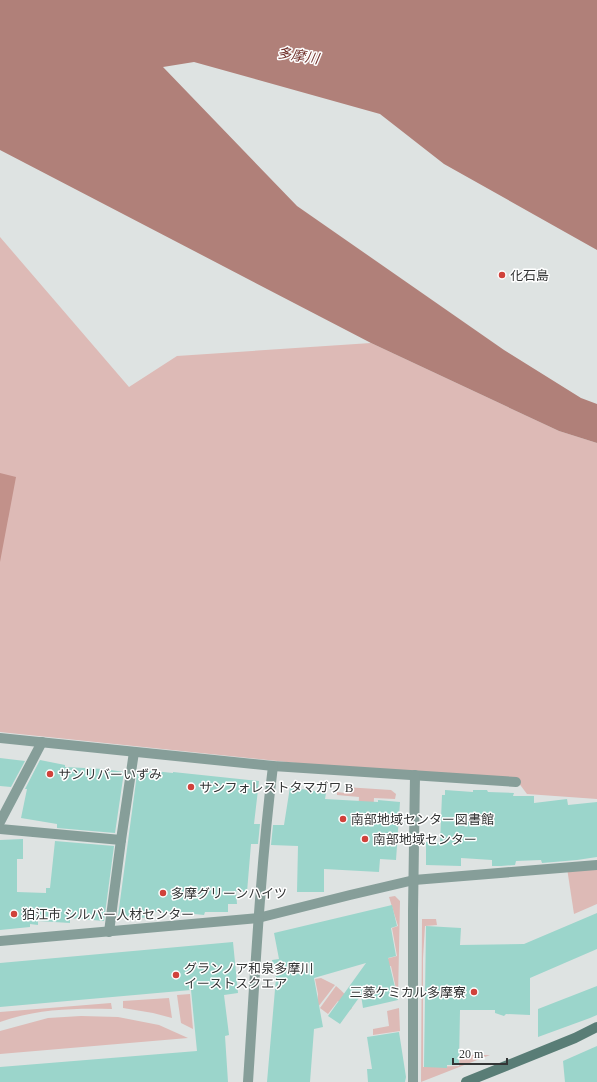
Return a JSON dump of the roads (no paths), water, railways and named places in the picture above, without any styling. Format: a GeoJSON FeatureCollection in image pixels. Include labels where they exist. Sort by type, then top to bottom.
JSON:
{"type":"FeatureCollection","features":[{"type":"Feature","properties":{"kind":"street"},"geometry":{"type":"LineString","coordinates":[[0,738],[273,766],[516,782]]}},
{"type":"Feature","properties":{"kind":"street"},"geometry":{"type":"LineString","coordinates":[[0,822],[42,742]]}},
{"type":"Feature","properties":{"kind":"street"},"geometry":{"type":"LineString","coordinates":[[109,932],[134,752]]}},
{"type":"Feature","properties":{"kind":"street"},"geometry":{"type":"LineString","coordinates":[[248,1082],[258,918],[273,766]]}},
{"type":"Feature","properties":{"kind":"street"},"geometry":{"type":"LineString","coordinates":[[413,1082],[415,775]]}},
{"type":"Feature","properties":{"kind":"street"},"geometry":{"type":"LineString","coordinates":[[0,829],[121,840]]}},
{"type":"Feature","properties":{"kind":"street"},"geometry":{"type":"LineString","coordinates":[[0,941],[258,918],[414,880],[597,865]]}},
{"type":"Feature","properties":{"kind":"street"},"geometry":{"type":"LineString","coordinates":[[466,1082],[575,1038],[597,1027]]}},
{"type":"Feature","properties":{"kind":"water","name":"多摩川"},"geometry":{"type":"Polygon","coordinates":[[[0,0],[597,0],[597,250],[444,164],[380,114],[194,62],[163,67],[297,206],[504,350],[581,398],[597,404],[597,443],[559,431],[371,343],[0,150],[0,0]]]}},
{"type":"Feature","properties":{"kind":"place","name":"化石島"},"geometry":{"type":"Point","coordinates":[502,275]}},
{"type":"Feature","properties":{"kind":"place","name":"サンリバーいずみ"},"geometry":{"type":"Point","coordinates":[50,774]}},
{"type":"Feature","properties":{"kind":"place","name":"サンフォレストタマガワ B"},"geometry":{"type":"Point","coordinates":[191,787]}},
{"type":"Feature","properties":{"kind":"place","name":"南部地域センター図書館"},"geometry":{"type":"Point","coordinates":[343,819]}},
{"type":"Feature","properties":{"kind":"place","name":"南部地域センター"},"geometry":{"type":"Point","coordinates":[365,839]}},
{"type":"Feature","properties":{"kind":"place","name":"多摩グリーンハイツ"},"geometry":{"type":"Point","coordinates":[163,893]}},
{"type":"Feature","properties":{"kind":"place","name":"狛江市 シルバー人材センター"},"geometry":{"type":"Point","coordinates":[14,914]}},
{"type":"Feature","properties":{"kind":"place","name":"グランノア和泉多摩川 イーストスクエア"},"geometry":{"type":"Point","coordinates":[176,975]}},
{"type":"Feature","properties":{"kind":"place","name":"三菱ケミカル多摩寮"},"geometry":{"type":"Point","coordinates":[474,992]}}]}
